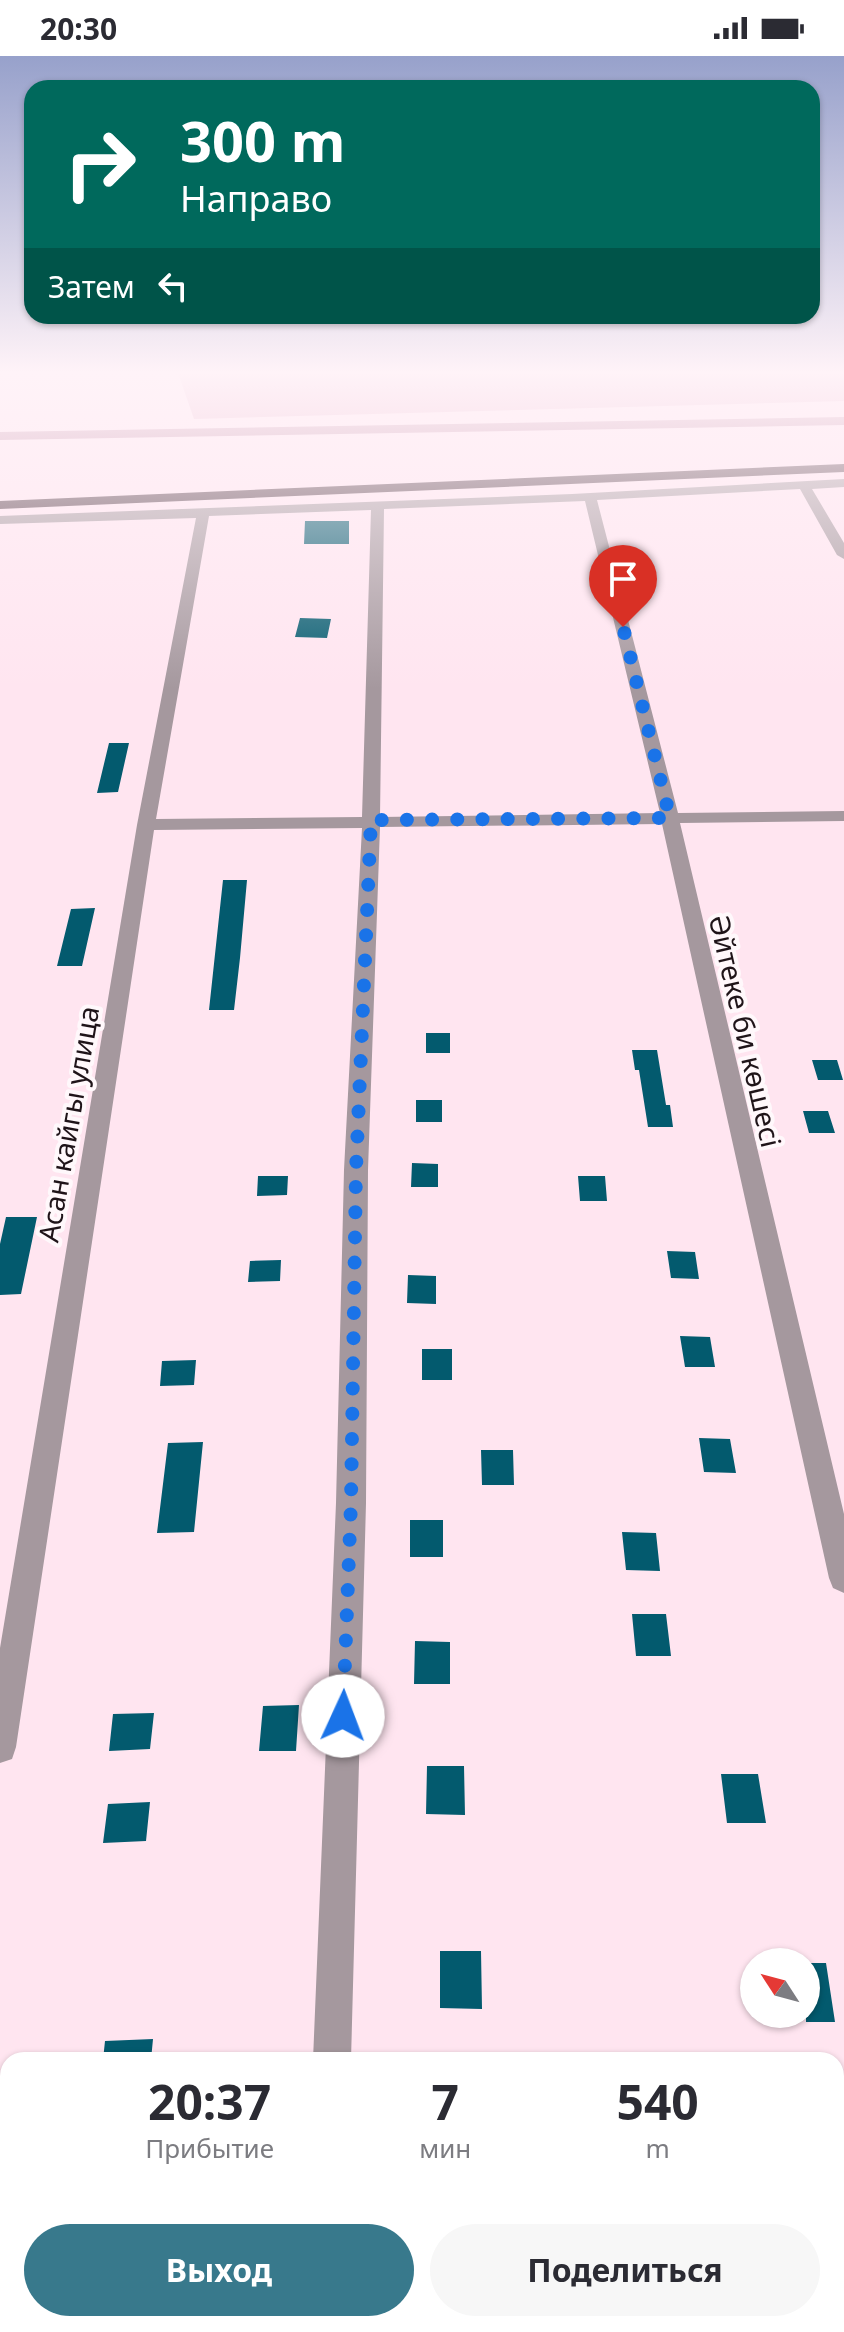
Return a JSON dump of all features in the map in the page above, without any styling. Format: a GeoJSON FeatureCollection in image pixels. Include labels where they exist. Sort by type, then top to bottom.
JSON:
{"type":"FeatureCollection","features":[{"type":"Feature","properties":{"kind":"highway"},"geometry":{"type":"LineString","coordinates":[[0,498],[511,476]]}},
{"type":"Feature","properties":{"kind":"highway"},"geometry":{"type":"LineString","coordinates":[[0,505],[657,476]]}},
{"type":"Feature","properties":{"kind":"street"},"geometry":{"type":"LineString","coordinates":[[0,520],[590,497],[844,483]]}},
{"type":"Feature","properties":{"kind":"street"},"geometry":{"type":"LineString","coordinates":[[803,484],[844,555]]}},
{"type":"Feature","properties":{"kind":"street","name":"Әйтеке би көшесі"},"geometry":{"type":"LineString","coordinates":[[590,497],[670,818],[844,1578]]}},
{"type":"Feature","properties":{"kind":"street"},"geometry":{"type":"LineString","coordinates":[[332,2052],[351,1503],[356,1170],[371,820],[378,506]]}},
{"type":"Feature","properties":{"kind":"street","name":"Асан кайгы улица"},"geometry":{"type":"LineString","coordinates":[[0,1747],[73,1272],[102,1110],[146,825],[199,545],[201,512]]}},
{"type":"Feature","properties":{"kind":"street"},"geometry":{"type":"LineString","coordinates":[[146,825],[844,816]]}},
{"type":"Feature","properties":{"kind":"building"},"geometry":{"type":"Polygon","coordinates":[[[305,521],[349,521],[349,544],[304,544],[305,521]]]}},
{"type":"Feature","properties":{"kind":"building"},"geometry":{"type":"Polygon","coordinates":[[[300,618],[331,619],[327,638],[295,637],[300,618]]]}},
{"type":"Feature","properties":{"kind":"building"},"geometry":{"type":"Polygon","coordinates":[[[109,743],[129,743],[118,792],[97,793],[109,743]]]}},
{"type":"Feature","properties":{"kind":"building"},"geometry":{"type":"Polygon","coordinates":[[[223,880],[247,880],[240,958],[234,1010],[209,1010],[223,880]]]}},
{"type":"Feature","properties":{"kind":"building"},"geometry":{"type":"Polygon","coordinates":[[[95,908],[82,966],[57,966],[71,909],[95,908]]]}},
{"type":"Feature","properties":{"kind":"building"},"geometry":{"type":"Polygon","coordinates":[[[426,1033],[450,1033],[450,1053],[426,1053],[426,1033]]]}},
{"type":"Feature","properties":{"kind":"building"},"geometry":{"type":"Polygon","coordinates":[[[632,1050],[657,1050],[673,1127],[648,1127],[639,1070],[635,1070],[632,1050]]]}},
{"type":"Feature","properties":{"kind":"building"},"geometry":{"type":"Polygon","coordinates":[[[812,1060],[837,1060],[843,1080],[818,1080],[812,1060]]]}},
{"type":"Feature","properties":{"kind":"building"},"geometry":{"type":"Polygon","coordinates":[[[416,1100],[442,1100],[442,1122],[416,1122],[416,1100]]]}},
{"type":"Feature","properties":{"kind":"building"},"geometry":{"type":"Polygon","coordinates":[[[803,1111],[828,1111],[835,1133],[809,1133],[803,1111]]]}},
{"type":"Feature","properties":{"kind":"building"},"geometry":{"type":"Polygon","coordinates":[[[412,1163],[438,1164],[438,1187],[411,1187],[412,1163]]]}},
{"type":"Feature","properties":{"kind":"building"},"geometry":{"type":"Polygon","coordinates":[[[258,1176],[288,1176],[287,1195],[257,1196],[258,1176]]]}},
{"type":"Feature","properties":{"kind":"building"},"geometry":{"type":"Polygon","coordinates":[[[578,1176],[605,1176],[607,1201],[580,1201],[578,1176]]]}},
{"type":"Feature","properties":{"kind":"building"},"geometry":{"type":"Polygon","coordinates":[[[6,1217],[37,1217],[21,1294],[0,1295],[0,1244],[6,1217]]]}},
{"type":"Feature","properties":{"kind":"building"},"geometry":{"type":"Polygon","coordinates":[[[667,1251],[695,1252],[699,1279],[671,1278],[667,1251]]]}},
{"type":"Feature","properties":{"kind":"building"},"geometry":{"type":"Polygon","coordinates":[[[281,1260],[280,1281],[248,1282],[250,1261],[281,1260]]]}},
{"type":"Feature","properties":{"kind":"building"},"geometry":{"type":"Polygon","coordinates":[[[408,1275],[436,1276],[436,1304],[407,1303],[408,1275]]]}},
{"type":"Feature","properties":{"kind":"building"},"geometry":{"type":"Polygon","coordinates":[[[680,1336],[710,1337],[715,1367],[685,1367],[680,1336]]]}},
{"type":"Feature","properties":{"kind":"building"},"geometry":{"type":"Polygon","coordinates":[[[422,1349],[452,1349],[452,1380],[422,1380],[422,1349]]]}},
{"type":"Feature","properties":{"kind":"building"},"geometry":{"type":"Polygon","coordinates":[[[196,1360],[194,1385],[160,1386],[162,1361],[196,1360]]]}},
{"type":"Feature","properties":{"kind":"building"},"geometry":{"type":"Polygon","coordinates":[[[699,1438],[730,1439],[736,1473],[704,1472],[699,1438]]]}},
{"type":"Feature","properties":{"kind":"building"},"geometry":{"type":"Polygon","coordinates":[[[203,1442],[194,1532],[157,1533],[168,1443],[203,1442]]]}},
{"type":"Feature","properties":{"kind":"building"},"geometry":{"type":"Polygon","coordinates":[[[481,1450],[513,1450],[514,1485],[482,1485],[481,1450]]]}},
{"type":"Feature","properties":{"kind":"building"},"geometry":{"type":"Polygon","coordinates":[[[410,1520],[443,1520],[443,1557],[410,1557],[410,1520]]]}},
{"type":"Feature","properties":{"kind":"building"},"geometry":{"type":"Polygon","coordinates":[[[622,1532],[656,1533],[660,1571],[626,1570],[622,1532]]]}},
{"type":"Feature","properties":{"kind":"building"},"geometry":{"type":"Polygon","coordinates":[[[632,1614],[666,1614],[671,1656],[636,1656],[632,1614]]]}},
{"type":"Feature","properties":{"kind":"building"},"geometry":{"type":"Polygon","coordinates":[[[415,1641],[450,1642],[450,1684],[414,1684],[415,1641]]]}},
{"type":"Feature","properties":{"kind":"building"},"geometry":{"type":"Polygon","coordinates":[[[299,1705],[296,1751],[259,1751],[263,1706],[299,1705]]]}},
{"type":"Feature","properties":{"kind":"building"},"geometry":{"type":"Polygon","coordinates":[[[154,1713],[150,1749],[109,1751],[113,1714],[154,1713]]]}},
{"type":"Feature","properties":{"kind":"building"},"geometry":{"type":"Polygon","coordinates":[[[427,1766],[464,1766],[465,1815],[426,1814],[427,1766]]]}},
{"type":"Feature","properties":{"kind":"building"},"geometry":{"type":"Polygon","coordinates":[[[721,1774],[758,1774],[766,1823],[727,1823],[721,1774]]]}},
{"type":"Feature","properties":{"kind":"building"},"geometry":{"type":"Polygon","coordinates":[[[150,1802],[146,1841],[103,1843],[108,1804],[150,1802]]]}},
{"type":"Feature","properties":{"kind":"building"},"geometry":{"type":"Polygon","coordinates":[[[440,1951],[481,1951],[482,2009],[440,2008],[440,1951]]]}},
{"type":"Feature","properties":{"kind":"building"},"geometry":{"type":"Polygon","coordinates":[[[820,1963],[826,1963],[835,2022],[820,2022],[820,1963]]]}},
{"type":"Feature","properties":{"kind":"building"},"geometry":{"type":"Polygon","coordinates":[[[153,2039],[152,2052],[104,2052],[105,2041],[153,2039]]]}},
{"type":"Feature","properties":{"kind":"route"},"geometry":{"type":"LineString","coordinates":[[343,1716],[351,1503],[356,1170],[371,820],[670,818],[623,627]]}}]}
